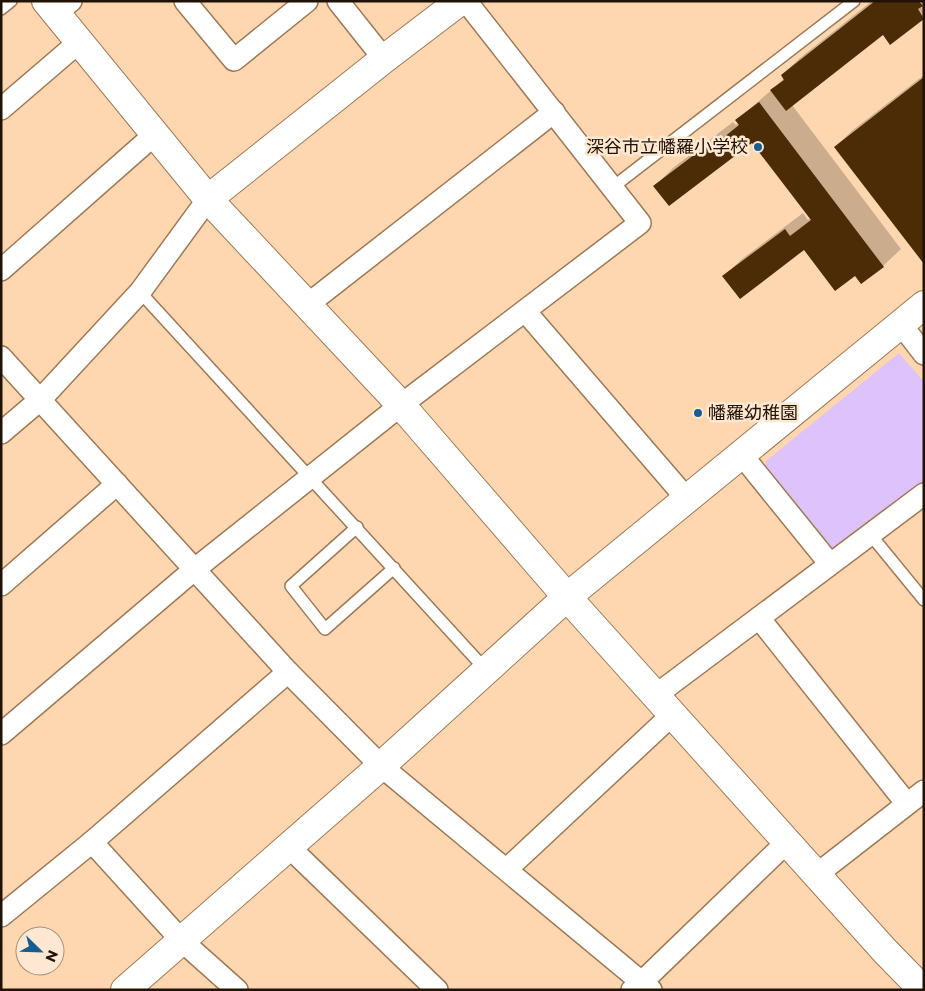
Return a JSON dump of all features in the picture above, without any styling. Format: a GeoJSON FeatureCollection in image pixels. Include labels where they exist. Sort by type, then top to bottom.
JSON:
{"type":"FeatureCollection","features":[{"type":"Feature","properties":{"kind":"street"},"geometry":{"type":"LineString","coordinates":[[185,1],[234,60],[307,1]]}},
{"type":"Feature","properties":{"kind":"street"},"geometry":{"type":"LineString","coordinates":[[338,1],[384,59]]}},
{"type":"Feature","properties":{"kind":"street"},"geometry":{"type":"LineString","coordinates":[[1,433],[40,399],[140,292],[208,199],[460,1]]}},
{"type":"Feature","properties":{"kind":"street"},"geometry":{"type":"LineString","coordinates":[[1,734],[195,569],[311,476],[640,223],[466,1]]}},
{"type":"Feature","properties":{"kind":"street"},"geometry":{"type":"LineString","coordinates":[[57,5],[79,42],[208,199],[401,405],[567,597],[665,704],[816,875],[923,990]]}},
{"type":"Feature","properties":{"kind":"street"},"geometry":{"type":"LineString","coordinates":[[1,109],[79,42]]}},
{"type":"Feature","properties":{"kind":"street"},"geometry":{"type":"LineString","coordinates":[[307,305],[554,112]]}},
{"type":"Feature","properties":{"kind":"street"},"geometry":{"type":"LineString","coordinates":[[1,270],[154,135]]}},
{"type":"Feature","properties":{"kind":"street"},"geometry":{"type":"LineString","coordinates":[[125,990],[381,766],[567,597],[924,305]]}},
{"type":"Feature","properties":{"kind":"street"},"geometry":{"type":"LineString","coordinates":[[525,311],[687,499]]}},
{"type":"Feature","properties":{"kind":"street"},"geometry":{"type":"LineString","coordinates":[[900,323],[924,354]]}},
{"type":"Feature","properties":{"kind":"street"},"geometry":{"type":"LineString","coordinates":[[1,357],[288,672],[381,766],[507,869],[641,987],[787,842]]}},
{"type":"Feature","properties":{"kind":"street"},"geometry":{"type":"LineString","coordinates":[[741,454],[830,564]]}},
{"type":"Feature","properties":{"kind":"street"},"geometry":{"type":"LineString","coordinates":[[1,584],[117,484]]}},
{"type":"Feature","properties":{"kind":"street"},"geometry":{"type":"LineString","coordinates":[[507,869],[665,704],[759,618],[924,494]]}},
{"type":"Feature","properties":{"kind":"street"},"geometry":{"type":"LineString","coordinates":[[759,618],[907,804]]}},
{"type":"Feature","properties":{"kind":"street"},"geometry":{"type":"LineString","coordinates":[[1,916],[92,842],[288,672]]}},
{"type":"Feature","properties":{"kind":"street"},"geometry":{"type":"LineString","coordinates":[[816,875],[924,791]]}},
{"type":"Feature","properties":{"kind":"street"},"geometry":{"type":"LineString","coordinates":[[92,842],[182,941],[237,990]]}},
{"type":"Feature","properties":{"kind":"street"},"geometry":{"type":"LineString","coordinates":[[289,846],[437,990]]}},
{"type":"Feature","properties":{"kind":"lane"},"geometry":{"type":"LineString","coordinates":[[1,9],[12,1]]}},
{"type":"Feature","properties":{"kind":"lane"},"geometry":{"type":"LineString","coordinates":[[613,187],[854,1]]}},
{"type":"Feature","properties":{"kind":"lane"},"geometry":{"type":"LineString","coordinates":[[140,292],[311,476],[486,670]]}},
{"type":"Feature","properties":{"kind":"lane"},"geometry":{"type":"LineString","coordinates":[[357,527],[291,586],[325,629],[394,568]]}},
{"type":"Feature","properties":{"kind":"lane"},"geometry":{"type":"LineString","coordinates":[[870,534],[924,600]]}},
{"type":"Feature","properties":{"kind":"shaded area"},"geometry":{"type":"Polygon","coordinates":[[[899,353],[924,382],[924,482],[835,549],[826,548],[765,472],[766,461],[899,353]]]}},
{"type":"Feature","properties":{"kind":"building"},"geometry":{"type":"Polygon","coordinates":[[[875,1],[919,1],[923,6],[918,9],[924,19],[890,45],[883,35],[786,111],[770,90],[784,80],[781,75],[875,1]]]}},
{"type":"Feature","properties":{"kind":"building"},"geometry":{"type":"Polygon","coordinates":[[[924,77],[924,264],[834,147],[924,77]]]}},
{"type":"Feature","properties":{"kind":"building"},"geometry":{"type":"Polygon","coordinates":[[[759,102],[884,267],[861,284],[855,276],[835,291],[804,250],[740,299],[722,276],[785,229],[790,236],[811,220],[752,143],[669,206],[653,186],[715,139],[718,142],[739,125],[735,120],[759,102]]]}},
{"type":"Feature","properties":{"kind":"place","name":"深谷市立幡羅小学校"},"geometry":{"type":"Point","coordinates":[758,147]}},
{"type":"Feature","properties":{"kind":"place","name":"幡羅幼稚園"},"geometry":{"type":"Point","coordinates":[698,413]}}]}
